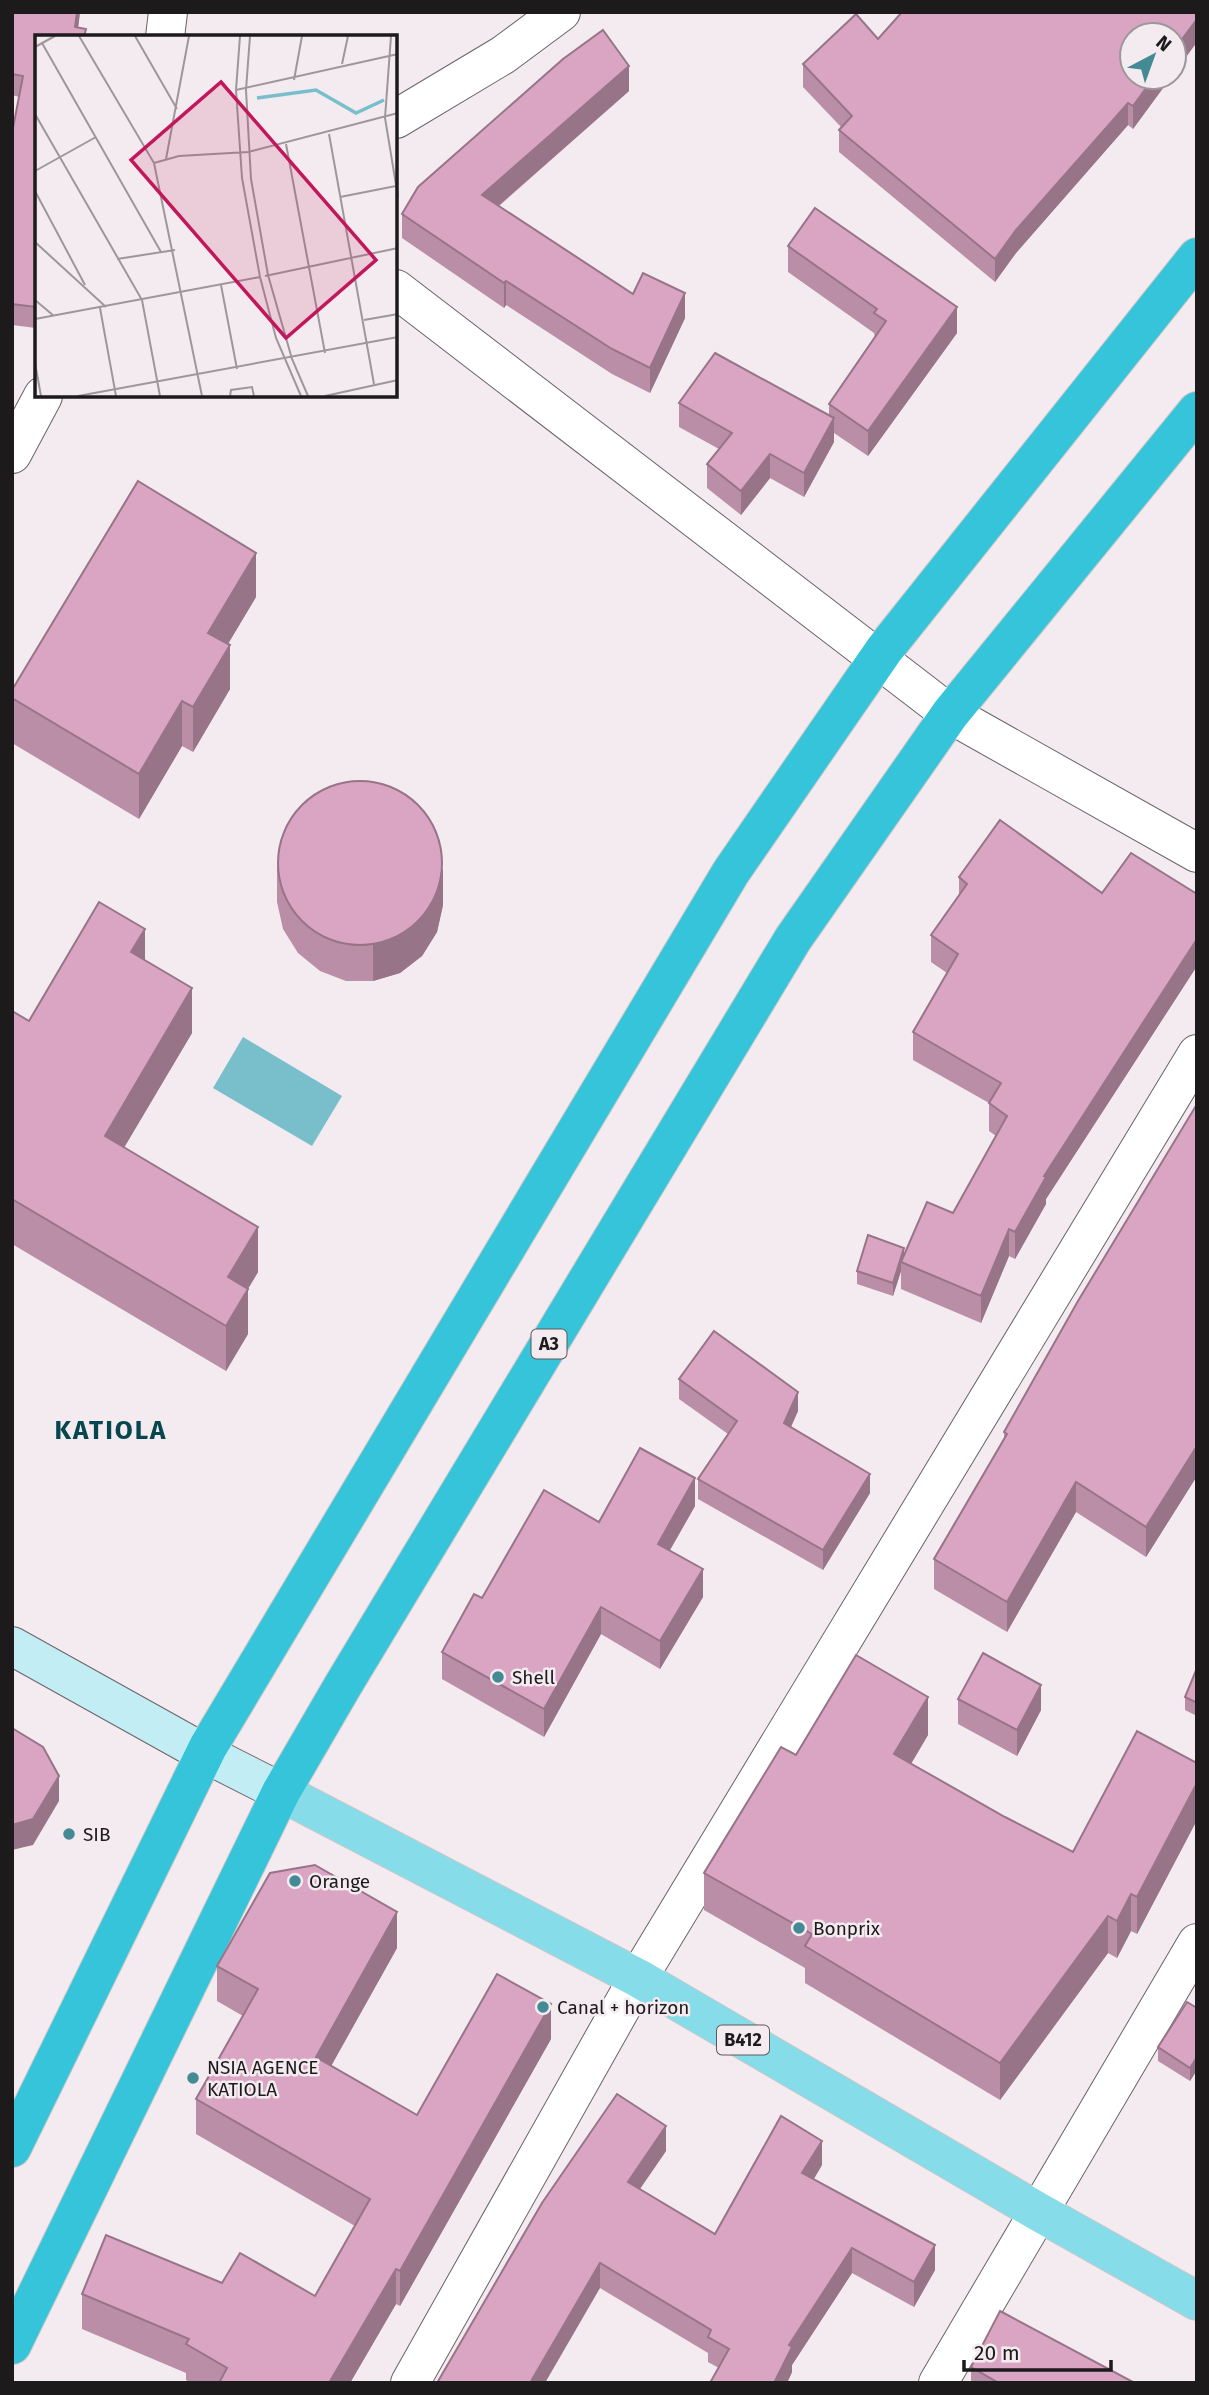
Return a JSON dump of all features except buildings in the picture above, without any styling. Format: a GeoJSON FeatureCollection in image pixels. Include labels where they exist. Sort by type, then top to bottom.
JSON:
{"type":"FeatureCollection","features":[{"type":"Feature","properties":{"kind":"highway"},"geometry":{"type":"LineString","coordinates":[[12,2148],[204,1753],[731,872],[879,657],[1197,257]]}},
{"type":"Feature","properties":{"kind":"highway","name":"A3"},"geometry":{"type":"LineString","coordinates":[[12,2345],[281,1792],[793,939],[950,714],[1197,411]]}},
{"type":"Feature","properties":{"kind":"main road","name":"B412"},"geometry":{"type":"LineString","coordinates":[[281,1792],[638,1978],[1037,2211],[1197,2301]]}},
{"type":"Feature","properties":{"kind":"street"},"geometry":{"type":"LineString","coordinates":[[165,35],[168,12]]}},
{"type":"Feature","properties":{"kind":"street"},"geometry":{"type":"LineString","coordinates":[[397,118],[503,55],[561,12]]}},
{"type":"Feature","properties":{"kind":"street"},"geometry":{"type":"LineString","coordinates":[[397,290],[950,714],[1197,853]]}},
{"type":"Feature","properties":{"kind":"street"},"geometry":{"type":"LineString","coordinates":[[12,454],[42,397]]}},
{"type":"Feature","properties":{"kind":"street"},"geometry":{"type":"LineString","coordinates":[[410,2383],[638,1978],[1197,1054]]}},
{"type":"Feature","properties":{"kind":"street"},"geometry":{"type":"LineString","coordinates":[[12,1646],[204,1753]]}},
{"type":"Feature","properties":{"kind":"street","name":"B412"},"geometry":{"type":"LineString","coordinates":[[204,1753],[281,1792]]}},
{"type":"Feature","properties":{"kind":"street"},"geometry":{"type":"LineString","coordinates":[[938,2383],[1197,1943]]}},
{"type":"Feature","properties":{"kind":"water"},"geometry":{"type":"Polygon","coordinates":[[[243,1037],[342,1096],[312,1146],[213,1088],[243,1037]]]}},
{"type":"Feature","properties":{"kind":"place","name":"Shell"},"geometry":{"type":"Point","coordinates":[498,1677]}},
{"type":"Feature","properties":{"kind":"place","name":"SIB"},"geometry":{"type":"Point","coordinates":[69,1834]}},
{"type":"Feature","properties":{"kind":"place","name":"Orange"},"geometry":{"type":"Point","coordinates":[295,1881]}},
{"type":"Feature","properties":{"kind":"place","name":"Bonprix"},"geometry":{"type":"Point","coordinates":[799,1928]}},
{"type":"Feature","properties":{"kind":"place","name":"Canal + horizon"},"geometry":{"type":"Point","coordinates":[543,2007]}},
{"type":"Feature","properties":{"kind":"place","name":"NSIA AGENCE KATIOLA"},"geometry":{"type":"Point","coordinates":[193,2078]}},
{"type":"Feature","properties":{"kind":"district","name":"KATIOLA"},"geometry":{"type":"Point","coordinates":[111,1430]}}]}
